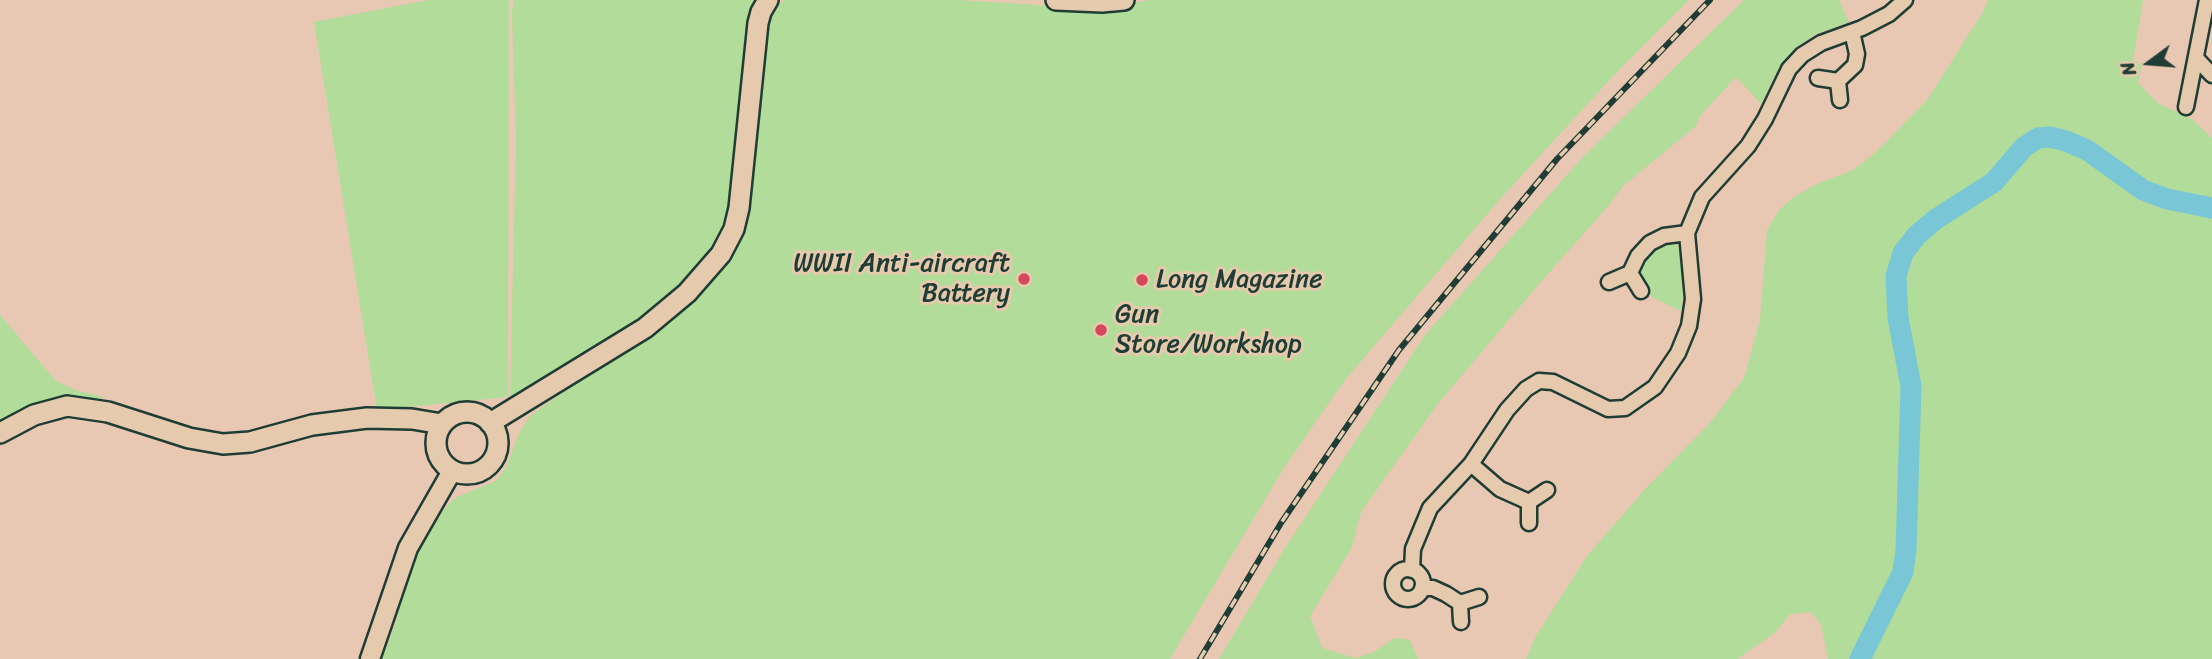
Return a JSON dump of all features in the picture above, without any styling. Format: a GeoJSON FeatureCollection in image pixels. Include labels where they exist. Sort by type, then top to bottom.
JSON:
{"type":"FeatureCollection","features":[{"type":"Feature","properties":{"kind":"main road"},"geometry":{"type":"LineString","coordinates":[[490,423],[645,328],[687,293],[721,254],[734,229],[739,208],[758,23],[768,0]]}},
{"type":"Feature","properties":{"kind":"main road"},"geometry":{"type":"LineString","coordinates":[[1056,0],[1124,0]]}},
{"type":"Feature","properties":{"kind":"main road"},"geometry":{"type":"LineString","coordinates":[[0,433],[34,415],[67,406],[108,412],[189,438],[223,444],[250,442],[312,425],[367,418],[412,419],[442,425]]}},
{"type":"Feature","properties":{"kind":"main road"},"geometry":{"type":"LineString","coordinates":[[468,412],[478,414],[490,423],[497,436],[498,445],[491,464],[472,474],[452,471],[438,455],[435,445],[442,425],[449,417],[468,412]]}},
{"type":"Feature","properties":{"kind":"street"},"geometry":{"type":"LineString","coordinates":[[1412,570],[1413,549],[1430,508],[1471,464],[1507,410],[1526,389],[1539,381],[1553,382],[1608,409],[1625,408],[1655,387],[1678,353],[1689,326],[1693,299],[1687,233],[1702,197],[1748,146],[1765,119],[1789,69],[1802,55],[1821,43],[1852,32],[1889,13],[1905,0]]}},
{"type":"Feature","properties":{"kind":"street"},"geometry":{"type":"LineString","coordinates":[[2186,107],[2207,0]]}},
{"type":"Feature","properties":{"kind":"street"},"geometry":{"type":"LineString","coordinates":[[1838,81],[1855,65],[1857,54],[1852,32]]}},
{"type":"Feature","properties":{"kind":"street"},"geometry":{"type":"LineString","coordinates":[[2196,58],[2212,75]]}},
{"type":"Feature","properties":{"kind":"street"},"geometry":{"type":"LineString","coordinates":[[1818,78],[1838,81]]}},
{"type":"Feature","properties":{"kind":"street"},"geometry":{"type":"LineString","coordinates":[[1838,81],[1840,100]]}},
{"type":"Feature","properties":{"kind":"street"},"geometry":{"type":"LineString","coordinates":[[1609,282],[1630,273],[1638,256],[1650,243],[1664,236],[1687,233]]}},
{"type":"Feature","properties":{"kind":"street"},"geometry":{"type":"LineString","coordinates":[[1630,273],[1641,291]]}},
{"type":"Feature","properties":{"kind":"street"},"geometry":{"type":"LineString","coordinates":[[1471,464],[1500,489],[1529,502]]}},
{"type":"Feature","properties":{"kind":"street"},"geometry":{"type":"LineString","coordinates":[[370,659],[408,548],[452,471]]}},
{"type":"Feature","properties":{"kind":"street"},"geometry":{"type":"LineString","coordinates":[[1529,502],[1547,490]]}},
{"type":"Feature","properties":{"kind":"street"},"geometry":{"type":"LineString","coordinates":[[1529,502],[1529,523]]}},
{"type":"Feature","properties":{"kind":"street"},"geometry":{"type":"LineString","coordinates":[[1412,570],[1420,575],[1422,588],[1420,593],[1412,598],[1402,597],[1395,591],[1394,582],[1398,573],[1412,570]]}},
{"type":"Feature","properties":{"kind":"street"},"geometry":{"type":"LineString","coordinates":[[1422,588],[1433,588],[1460,603]]}},
{"type":"Feature","properties":{"kind":"street"},"geometry":{"type":"LineString","coordinates":[[1460,603],[1479,597]]}},
{"type":"Feature","properties":{"kind":"street"},"geometry":{"type":"LineString","coordinates":[[1460,603],[1461,622]]}},
{"type":"Feature","properties":{"kind":"green space"},"geometry":{"type":"Polygon","coordinates":[[[428,0],[509,0],[508,397],[377,410],[314,22],[428,0]]]}},
{"type":"Feature","properties":{"kind":"green space"},"geometry":{"type":"Polygon","coordinates":[[[514,0],[753,0],[731,214],[710,256],[657,309],[582,358],[510,396],[516,142],[512,12],[514,0]]]}},
{"type":"Feature","properties":{"kind":"green space"},"geometry":{"type":"Polygon","coordinates":[[[784,0],[959,0],[1107,8],[1148,0],[1689,0],[1613,76],[1501,198],[1345,380],[1285,466],[1170,659],[382,659],[397,619],[401,594],[421,545],[439,515],[455,498],[496,481],[507,466],[519,433],[530,416],[626,348],[729,256],[766,22],[774,8],[784,0]]]}},
{"type":"Feature","properties":{"kind":"green space"},"geometry":{"type":"Polygon","coordinates":[[[1744,0],[1839,0],[1849,22],[1816,34],[1795,48],[1776,73],[1761,104],[1736,77],[1699,117],[1696,126],[1623,186],[1437,405],[1361,512],[1351,549],[1310,616],[1322,648],[1355,658],[1374,652],[1395,638],[1410,640],[1418,659],[1219,659],[1285,548],[1425,335],[1583,157],[1744,0]]]}},
{"type":"Feature","properties":{"kind":"green space"},"geometry":{"type":"Polygon","coordinates":[[[1988,0],[2143,0],[2133,61],[2142,63],[2138,83],[2158,103],[2193,120],[2212,138],[2212,659],[1828,659],[1821,625],[1811,612],[1790,614],[1775,633],[1737,659],[1526,659],[1536,636],[1587,556],[1647,487],[1709,424],[1744,378],[1760,320],[1767,230],[1779,210],[1794,197],[1817,184],[1853,170],[1876,152],[1927,100],[1988,0]]]}},
{"type":"Feature","properties":{"kind":"green space"},"geometry":{"type":"Polygon","coordinates":[[[1672,241],[1677,243],[1680,251],[1683,297],[1681,311],[1652,297],[1637,275],[1643,260],[1656,244],[1672,241]]]}},
{"type":"Feature","properties":{"kind":"green space"},"geometry":{"type":"Polygon","coordinates":[[[0,315],[56,381],[75,390],[103,397],[99,404],[0,426],[0,315]]]}},
{"type":"Feature","properties":{"kind":"waterway"},"geometry":{"type":"LineString","coordinates":[[1860,659],[1903,572],[1906,550],[1911,386],[1898,318],[1896,276],[1903,253],[1917,235],[1936,219],[1994,182],[2024,147],[2038,138],[2050,137],[2087,150],[2143,190],[2167,199],[2212,208]]}},
{"type":"Feature","properties":{"kind":"railway"},"geometry":{"type":"LineString","coordinates":[[1200,659],[1281,523],[1399,350],[1557,159],[1710,0]]}},
{"type":"Feature","properties":{"kind":"place","name":"WWII Anti-aircraft Battery"},"geometry":{"type":"Point","coordinates":[1024,279]}},
{"type":"Feature","properties":{"kind":"place","name":"Long Magazine"},"geometry":{"type":"Point","coordinates":[1142,280]}},
{"type":"Feature","properties":{"kind":"place","name":"Gun Store/Workshop"},"geometry":{"type":"Point","coordinates":[1101,330]}}]}
